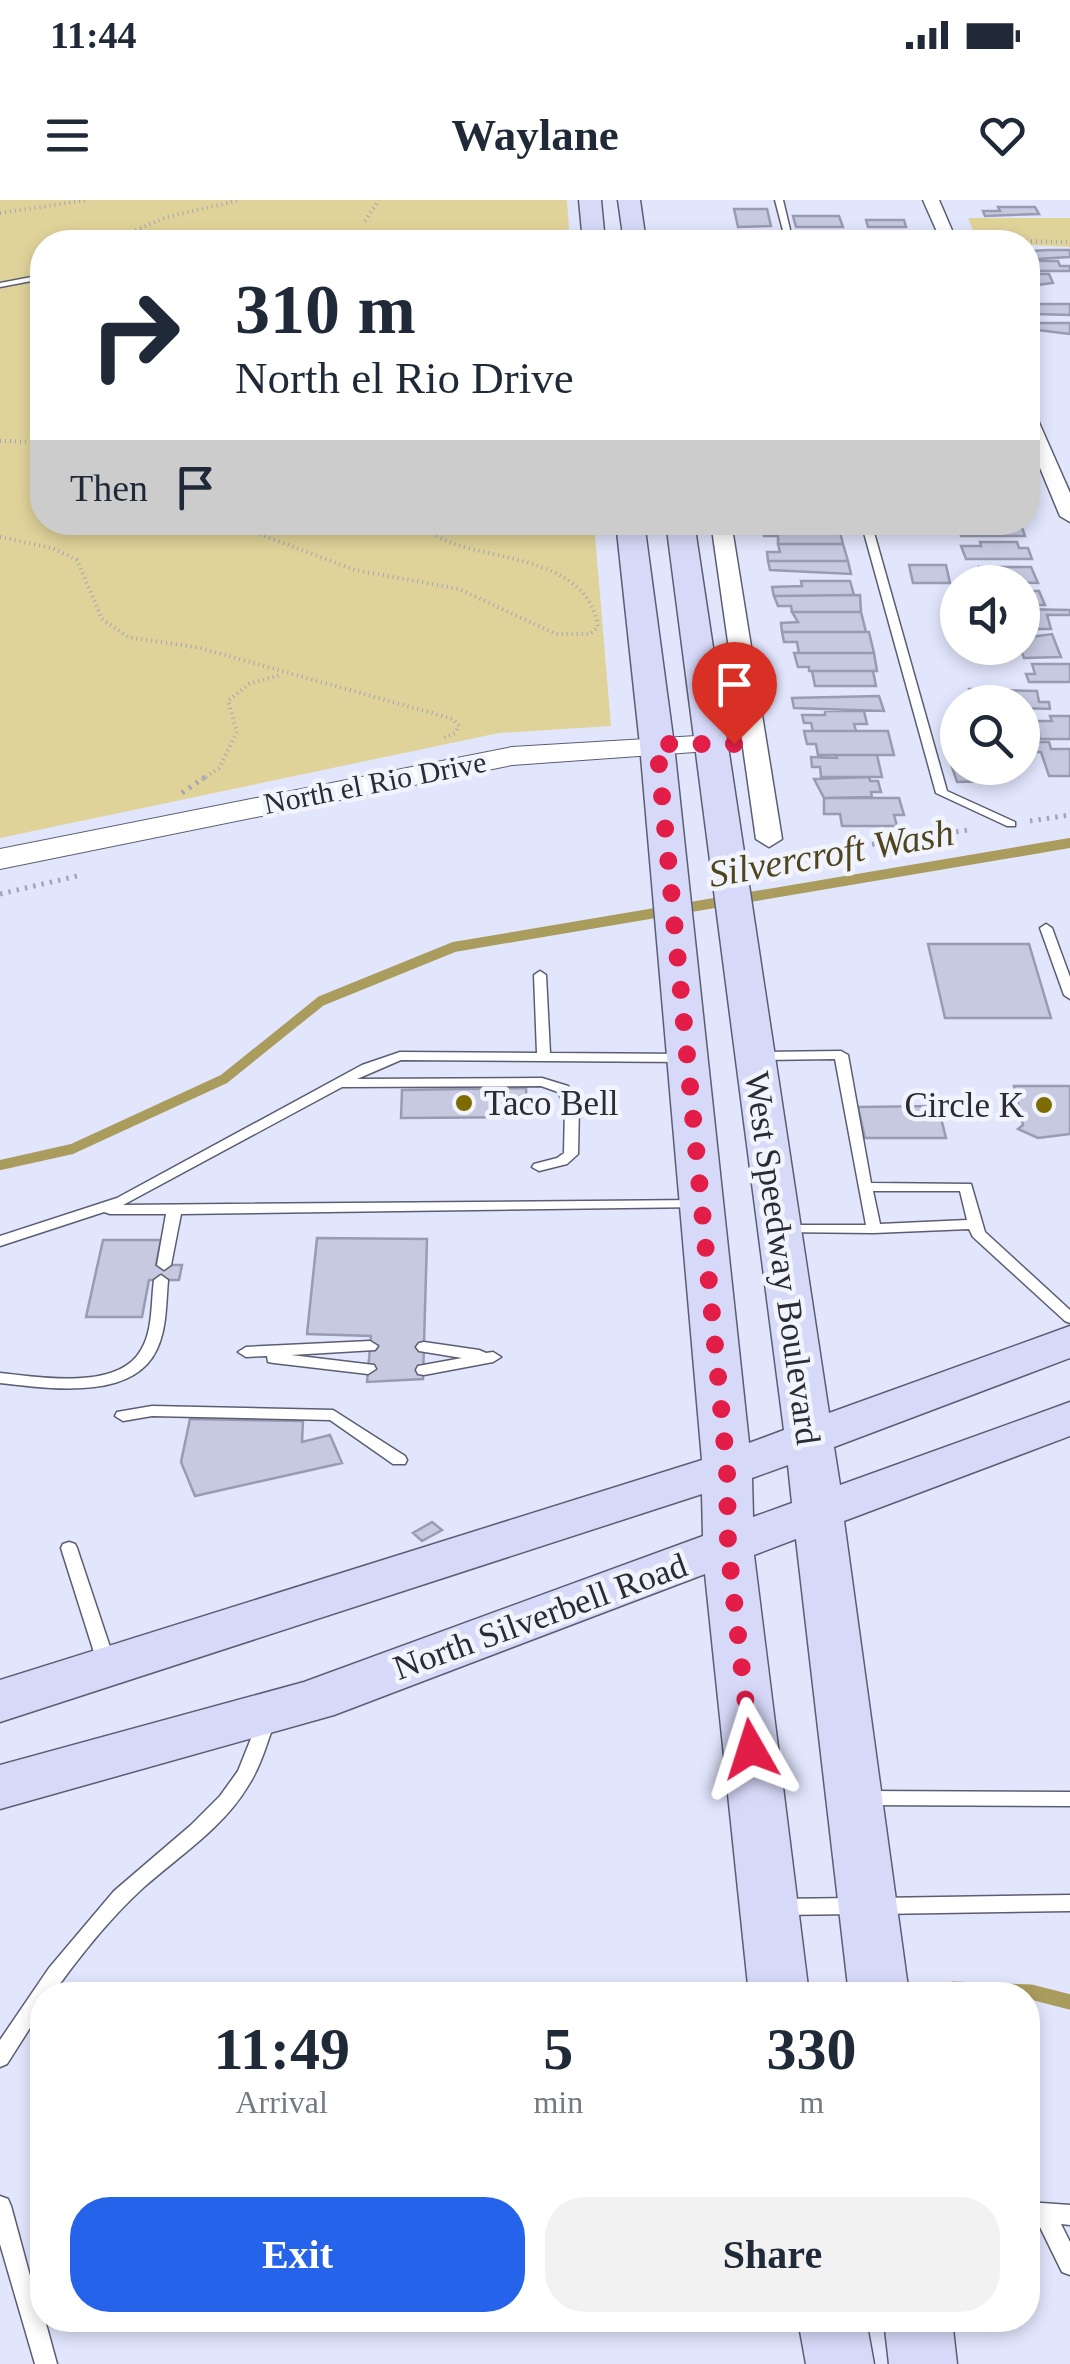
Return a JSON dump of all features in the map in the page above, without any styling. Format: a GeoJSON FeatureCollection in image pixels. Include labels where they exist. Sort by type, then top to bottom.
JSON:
{"type":"FeatureCollection","features":[{"type":"Feature","properties":{"kind":"main road"},"geometry":{"type":"LineString","coordinates":[[590,200],[593,230]]}},
{"type":"Feature","properties":{"kind":"main road"},"geometry":{"type":"LineString","coordinates":[[629,200],[633,230]]}},
{"type":"Feature","properties":{"kind":"main road","name":"West Speedway Boulevard"},"geometry":{"type":"LineString","coordinates":[[632,535],[657,744],[727,1469],[728,1547],[778,1982]]}},
{"type":"Feature","properties":{"kind":"main road","name":"West Speedway Boulevard"},"geometry":{"type":"LineString","coordinates":[[682,535],[809,1439],[877,1982]]}},
{"type":"Feature","properties":{"kind":"main road"},"geometry":{"type":"LineString","coordinates":[[687,1058],[756,1056]]}},
{"type":"Feature","properties":{"kind":"main road"},"geometry":{"type":"LineString","coordinates":[[0,1701],[727,1469],[1070,1341]]}},
{"type":"Feature","properties":{"kind":"main road","name":"North Silverbell Road"},"geometry":{"type":"LineString","coordinates":[[0,1787],[315,1700],[1070,1418]]}},
{"type":"Feature","properties":{"kind":"main road"},"geometry":{"type":"LineString","coordinates":[[834,2332],[840,2364]]}},
{"type":"Feature","properties":{"kind":"main road"},"geometry":{"type":"LineString","coordinates":[[919,2332],[923,2364]]}},
{"type":"Feature","properties":{"kind":"street"},"geometry":{"type":"LineString","coordinates":[[931,200],[944,230]]}},
{"type":"Feature","properties":{"kind":"street"},"geometry":{"type":"LineString","coordinates":[[1040,464],[1070,464]]}},
{"type":"Feature","properties":{"kind":"street"},"geometry":{"type":"LineString","coordinates":[[1040,467],[1070,516]]}},
{"type":"Feature","properties":{"kind":"street"},"geometry":{"type":"LineString","coordinates":[[723,535],[775,848]]}},
{"type":"Feature","properties":{"kind":"street","name":"North el Rio Drive"},"geometry":{"type":"LineString","coordinates":[[0,859],[512,756],[657,744],[755,744]]}},
{"type":"Feature","properties":{"kind":"lane"},"geometry":{"type":"LineString","coordinates":[[779,200],[787,230]]}},
{"type":"Feature","properties":{"kind":"lane"},"geometry":{"type":"LineString","coordinates":[[0,285],[30,279]]}},
{"type":"Feature","properties":{"kind":"lane"},"geometry":{"type":"LineString","coordinates":[[870,535],[942,794],[1011,824]]}},
{"type":"Feature","properties":{"kind":"lane"},"geometry":{"type":"LineString","coordinates":[[1046,928],[1070,995]]}},
{"type":"Feature","properties":{"kind":"lane"},"geometry":{"type":"LineString","coordinates":[[540,975],[544,1056]]}},
{"type":"Feature","properties":{"kind":"lane"},"geometry":{"type":"LineString","coordinates":[[0,1241],[122,1201],[339,1083],[400,1056],[687,1058]]}},
{"type":"Feature","properties":{"kind":"lane"},"geometry":{"type":"LineString","coordinates":[[756,1056],[841,1056],[874,1229]]}},
{"type":"Feature","properties":{"kind":"lane"},"geometry":{"type":"LineString","coordinates":[[339,1083],[542,1082],[563,1089],[572,1106],[571,1154],[562,1161],[539,1167]]}},
{"type":"Feature","properties":{"kind":"lane"},"geometry":{"type":"LineString","coordinates":[[865,1188],[966,1187],[978,1234],[1070,1318]]}},
{"type":"Feature","properties":{"kind":"lane"},"geometry":{"type":"LineString","coordinates":[[94,1211],[701,1204]]}},
{"type":"Feature","properties":{"kind":"lane"},"geometry":{"type":"LineString","coordinates":[[0,1378],[101,1382],[129,1370],[148,1351],[174,1210]]}},
{"type":"Feature","properties":{"kind":"lane"},"geometry":{"type":"LineString","coordinates":[[780,1229],[974,1224]]}},
{"type":"Feature","properties":{"kind":"lane"},"geometry":{"type":"LineString","coordinates":[[369,1357],[246,1353],[369,1357]]}},
{"type":"Feature","properties":{"kind":"lane"},"geometry":{"type":"LineString","coordinates":[[424,1359],[493,1358]]}},
{"type":"Feature","properties":{"kind":"lane"},"geometry":{"type":"LineString","coordinates":[[122,1416],[152,1411],[332,1415],[400,1460]]}},
{"type":"Feature","properties":{"kind":"lane"},"geometry":{"type":"LineString","coordinates":[[69,1548],[108,1669]]}},
{"type":"Feature","properties":{"kind":"lane"},"geometry":{"type":"LineString","coordinates":[[48,1982],[124,1894],[190,1838],[240,1783],[269,1712]]}},
{"type":"Feature","properties":{"kind":"lane"},"geometry":{"type":"LineString","coordinates":[[853,1798],[1070,1799]]}},
{"type":"Feature","properties":{"kind":"lane"},"geometry":{"type":"LineString","coordinates":[[769,1907],[1070,1904]]}},
{"type":"Feature","properties":{"kind":"lane"},"geometry":{"type":"LineString","coordinates":[[0,2058],[30,2007]]}},
{"type":"Feature","properties":{"kind":"lane"},"geometry":{"type":"LineString","coordinates":[[0,2206],[30,2309]]}},
{"type":"Feature","properties":{"kind":"lane"},"geometry":{"type":"LineString","coordinates":[[1040,2212],[1070,2215]]}},
{"type":"Feature","properties":{"kind":"lane"},"geometry":{"type":"LineString","coordinates":[[1040,2218],[1070,2265]]}},
{"type":"Feature","properties":{"kind":"lane"},"geometry":{"type":"LineString","coordinates":[[37,2332],[46,2364]]}},
{"type":"Feature","properties":{"kind":"path"},"geometry":{"type":"LineString","coordinates":[[0,213],[87,200]]}},
{"type":"Feature","properties":{"kind":"path"},"geometry":{"type":"LineString","coordinates":[[137,230],[168,217],[240,200]]}},
{"type":"Feature","properties":{"kind":"path"},"geometry":{"type":"LineString","coordinates":[[1040,242],[1070,242]]}},
{"type":"Feature","properties":{"kind":"path"},"geometry":{"type":"LineString","coordinates":[[0,441],[30,442]]}},
{"type":"Feature","properties":{"kind":"path"},"geometry":{"type":"LineString","coordinates":[[262,535],[355,570],[459,589],[556,634],[590,634],[598,627],[599,617],[590,600],[550,571],[521,558],[452,543],[438,535]]}},
{"type":"Feature","properties":{"kind":"path"},"geometry":{"type":"LineString","coordinates":[[0,537],[52,548],[77,560],[96,611],[116,632],[151,644],[194,646],[284,675],[453,719],[460,726],[455,733],[426,741]]}},
{"type":"Feature","properties":{"kind":"path"},"geometry":{"type":"LineString","coordinates":[[181,794],[219,768],[237,732],[228,702],[234,692],[269,676],[284,675]]}},
{"type":"Feature","properties":{"kind":"path"},"geometry":{"type":"LineString","coordinates":[[775,848],[1070,815]]}},
{"type":"Feature","properties":{"kind":"shaded area"},"geometry":{"type":"Polygon","coordinates":[[[0,200],[567,200],[569,230],[30,230],[30,535],[595,535],[611,726],[499,733],[0,838],[0,200]]]}},
{"type":"Feature","properties":{"kind":"shaded area"},"geometry":{"type":"Polygon","coordinates":[[[968,218],[1070,218],[1070,247],[1040,245],[1040,230],[973,230],[968,218]]]}},
{"type":"Feature","properties":{"kind":"building"},"geometry":{"type":"Polygon","coordinates":[[[998,207],[1035,207],[1039,214],[985,216],[983,211],[1000,211],[998,207]]]}},
{"type":"Feature","properties":{"kind":"building"},"geometry":{"type":"Polygon","coordinates":[[[734,209],[767,209],[771,226],[738,227],[734,209]]]}},
{"type":"Feature","properties":{"kind":"building"},"geometry":{"type":"Polygon","coordinates":[[[793,216],[839,216],[843,227],[796,227],[793,216]]]}},
{"type":"Feature","properties":{"kind":"building"},"geometry":{"type":"Polygon","coordinates":[[[866,220],[904,220],[906,227],[868,227],[866,220]]]}},
{"type":"Feature","properties":{"kind":"building"},"geometry":{"type":"Polygon","coordinates":[[[1070,250],[1070,257],[1040,259],[1040,251],[1070,250]]]}},
{"type":"Feature","properties":{"kind":"building"},"geometry":{"type":"Polygon","coordinates":[[[1040,261],[1058,261],[1060,266],[1070,266],[1070,271],[1040,271],[1040,261]]]}},
{"type":"Feature","properties":{"kind":"building"},"geometry":{"type":"Polygon","coordinates":[[[1040,274],[1049,274],[1053,283],[1040,285],[1040,274]]]}},
{"type":"Feature","properties":{"kind":"building"},"geometry":{"type":"Polygon","coordinates":[[[1040,304],[1070,304],[1070,315],[1040,314],[1040,304]]]}},
{"type":"Feature","properties":{"kind":"building"},"geometry":{"type":"Polygon","coordinates":[[[1040,323],[1070,323],[1070,334],[1040,330],[1040,323]]]}},
{"type":"Feature","properties":{"kind":"building"},"geometry":{"type":"Polygon","coordinates":[[[841,535],[843,544],[778,544],[778,536],[764,536],[841,535]]]}},
{"type":"Feature","properties":{"kind":"building"},"geometry":{"type":"Polygon","coordinates":[[[961,535],[1025,536],[961,536],[961,535]]]}},
{"type":"Feature","properties":{"kind":"building"},"geometry":{"type":"Polygon","coordinates":[[[980,542],[1017,542],[1019,548],[1028,548],[1032,559],[966,559],[961,546],[981,546],[980,542]]]}},
{"type":"Feature","properties":{"kind":"building"},"geometry":{"type":"Polygon","coordinates":[[[778,544],[843,544],[848,561],[768,561],[767,552],[780,552],[778,544]]]}},
{"type":"Feature","properties":{"kind":"building"},"geometry":{"type":"Polygon","coordinates":[[[768,561],[848,561],[851,574],[770,570],[768,561]]]}},
{"type":"Feature","properties":{"kind":"building"},"geometry":{"type":"Polygon","coordinates":[[[909,565],[940,565],[940,583],[913,583],[909,565]]]}},
{"type":"Feature","properties":{"kind":"building"},"geometry":{"type":"Polygon","coordinates":[[[801,581],[850,581],[854,595],[774,596],[772,587],[802,586],[801,581]]]}},
{"type":"Feature","properties":{"kind":"building"},"geometry":{"type":"Polygon","coordinates":[[[860,595],[861,612],[792,612],[791,606],[778,606],[774,596],[860,595]]]}},
{"type":"Feature","properties":{"kind":"building"},"geometry":{"type":"Polygon","coordinates":[[[1040,609],[1070,610],[1070,615],[1047,615],[1051,629],[1040,629],[1040,609]]]}},
{"type":"Feature","properties":{"kind":"building"},"geometry":{"type":"Polygon","coordinates":[[[792,612],[861,612],[866,632],[782,632],[781,623],[798,622],[792,612]]]}},
{"type":"Feature","properties":{"kind":"building"},"geometry":{"type":"Polygon","coordinates":[[[782,632],[869,632],[874,653],[799,653],[797,642],[784,642],[782,632]]]}},
{"type":"Feature","properties":{"kind":"building"},"geometry":{"type":"Polygon","coordinates":[[[1052,634],[1061,657],[1040,658],[1040,636],[1052,634]]]}},
{"type":"Feature","properties":{"kind":"building"},"geometry":{"type":"Polygon","coordinates":[[[794,653],[874,653],[877,671],[809,671],[809,667],[798,667],[794,653]]]}},
{"type":"Feature","properties":{"kind":"building"},"geometry":{"type":"Polygon","coordinates":[[[1070,664],[1070,682],[1029,682],[1026,674],[1035,674],[1032,665],[1070,664]]]}},
{"type":"Feature","properties":{"kind":"building"},"geometry":{"type":"Polygon","coordinates":[[[812,671],[873,671],[876,686],[815,686],[812,671]]]}},
{"type":"Feature","properties":{"kind":"building"},"geometry":{"type":"Polygon","coordinates":[[[879,696],[884,711],[794,708],[792,698],[879,696]]]}},
{"type":"Feature","properties":{"kind":"building"},"geometry":{"type":"Polygon","coordinates":[[[1040,702],[1049,702],[1050,709],[1040,709],[1040,702]]]}},
{"type":"Feature","properties":{"kind":"building"},"geometry":{"type":"Polygon","coordinates":[[[825,711],[864,711],[867,724],[854,724],[856,731],[813,731],[811,723],[804,723],[802,715],[825,715],[825,711]]]}},
{"type":"Feature","properties":{"kind":"building"},"geometry":{"type":"Polygon","coordinates":[[[1050,716],[1070,716],[1070,739],[1040,739],[1040,721],[1052,721],[1050,716]]]}},
{"type":"Feature","properties":{"kind":"building"},"geometry":{"type":"Polygon","coordinates":[[[804,731],[888,731],[894,755],[818,755],[816,744],[807,744],[804,731]]]}},
{"type":"Feature","properties":{"kind":"building"},"geometry":{"type":"Polygon","coordinates":[[[1040,742],[1049,742],[1051,749],[1070,749],[1070,776],[1049,776],[1040,742]]]}},
{"type":"Feature","properties":{"kind":"building"},"geometry":{"type":"Polygon","coordinates":[[[836,755],[877,755],[882,777],[821,777],[820,767],[812,767],[811,757],[837,758],[836,755]]]}},
{"type":"Feature","properties":{"kind":"building"},"geometry":{"type":"Polygon","coordinates":[[[869,777],[870,781],[878,781],[881,792],[871,792],[872,797],[824,798],[814,779],[869,777]]]}},
{"type":"Feature","properties":{"kind":"building"},"geometry":{"type":"Polygon","coordinates":[[[824,798],[899,798],[904,815],[894,815],[897,826],[842,826],[840,814],[824,814],[824,798]]]}},
{"type":"Feature","properties":{"kind":"building"},"geometry":{"type":"Polygon","coordinates":[[[928,944],[1029,944],[1051,1018],[945,1018],[928,944]]]}},
{"type":"Feature","properties":{"kind":"building","name":"Circle K"},"geometry":{"type":"Polygon","coordinates":[[[1014,1086],[1070,1086],[1070,1134],[1038,1138],[1018,1129],[1023,1125],[1014,1086]]]}},
{"type":"Feature","properties":{"kind":"building","name":"Taco Bell"},"geometry":{"type":"Polygon","coordinates":[[[526,1088],[527,1117],[401,1118],[402,1090],[526,1088]]]}},
{"type":"Feature","properties":{"kind":"building","name":"Circle K"},"geometry":{"type":"Polygon","coordinates":[[[938,1106],[946,1138],[865,1138],[858,1107],[938,1106]]]}},
{"type":"Feature","properties":{"kind":"building"},"geometry":{"type":"Polygon","coordinates":[[[317,1238],[427,1239],[423,1379],[367,1382],[371,1336],[307,1334],[317,1238]]]}},
{"type":"Feature","properties":{"kind":"building"},"geometry":{"type":"Polygon","coordinates":[[[103,1240],[161,1240],[156,1265],[182,1265],[179,1280],[149,1280],[142,1317],[86,1317],[103,1240]]]}},
{"type":"Feature","properties":{"kind":"building"},"geometry":{"type":"Polygon","coordinates":[[[190,1419],[303,1421],[302,1442],[330,1435],[342,1463],[195,1496],[181,1462],[190,1419]]]}},
{"type":"Feature","properties":{"kind":"building"},"geometry":{"type":"Polygon","coordinates":[[[432,1522],[442,1530],[422,1541],[413,1533],[432,1522]]]}},
{"type":"Feature","properties":{"kind":"waterway","name":"Silvercroft Wash"},"geometry":{"type":"LineString","coordinates":[[0,1165],[72,1149],[224,1079],[321,1001],[454,947],[1070,843]]}},
{"type":"Feature","properties":{"kind":"waterway"},"geometry":{"type":"LineString","coordinates":[[1040,1994],[1070,2002]]}},
{"type":"Feature","properties":{"kind":"place","name":"Taco Bell"},"geometry":{"type":"Point","coordinates":[464,1103]}},
{"type":"Feature","properties":{"kind":"place","name":"Circle K"},"geometry":{"type":"Point","coordinates":[1044,1105]}},
{"type":"Feature","properties":{"kind":"route"},"geometry":{"type":"LineString","coordinates":[[734,744],[657,744],[727,1469],[728,1547],[751,1749]]}}]}
